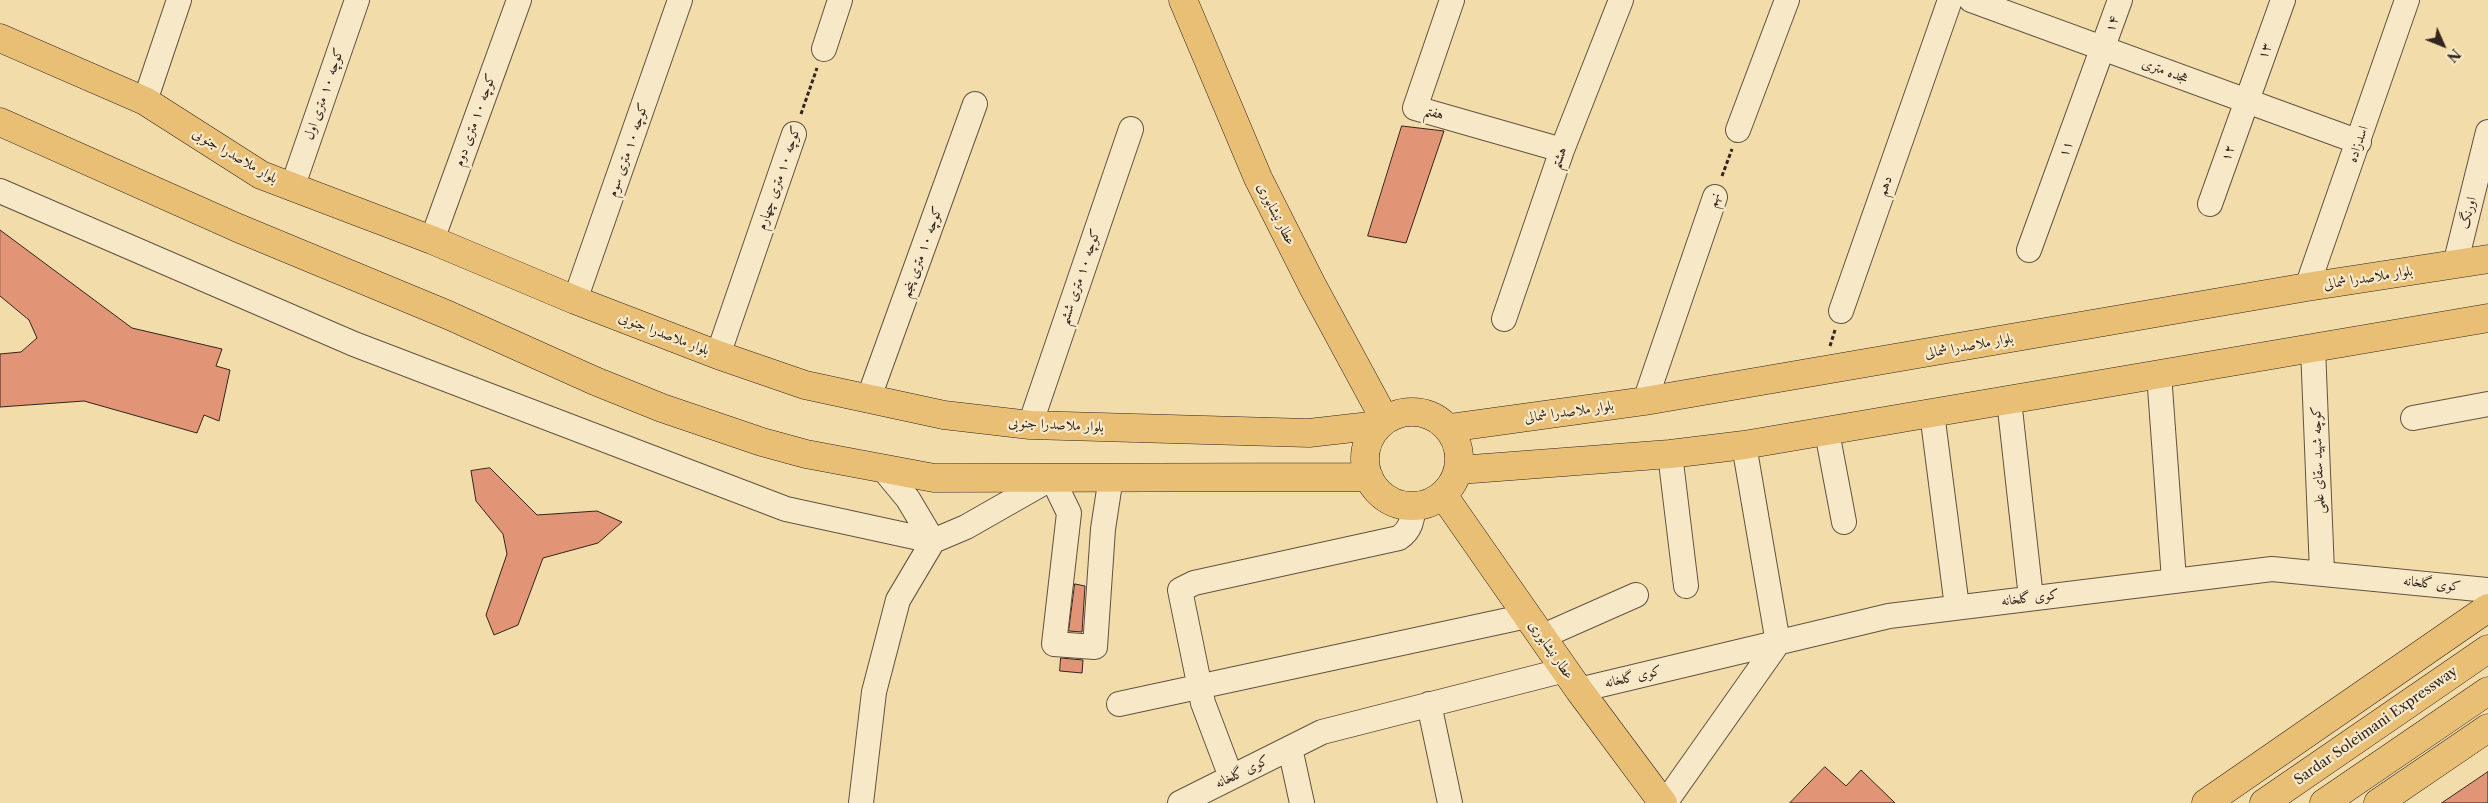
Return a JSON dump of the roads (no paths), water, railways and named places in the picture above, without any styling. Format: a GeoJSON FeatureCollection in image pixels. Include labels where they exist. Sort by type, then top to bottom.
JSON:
{"type":"FeatureCollection","features":[{"type":"Feature","properties":{"kind":"main road","name":"عطار نیشابوری"},"geometry":{"type":"LineString","coordinates":[[1184,0],[1258,178],[1382,422]]}},
{"type":"Feature","properties":{"kind":"main road","name":"بلوار ملاصدرا جنوبی"},"geometry":{"type":"LineString","coordinates":[[0,38],[145,101],[261,175],[432,240],[575,300],[718,355],[805,385],[944,415],[1030,425],[1308,433],[1382,422]]}},
{"type":"Feature","properties":{"kind":"main road"},"geometry":{"type":"LineString","coordinates":[[0,122],[238,228],[448,315],[526,352],[645,402],[762,442],[806,454],[934,478],[1368,477]]}},
{"type":"Feature","properties":{"kind":"main road","name":"بلوار ملاصدرا شمالی"},"geometry":{"type":"LineString","coordinates":[[1449,428],[1645,401],[2307,287],[2488,260]]}},
{"type":"Feature","properties":{"kind":"main road"},"geometry":{"type":"LineString","coordinates":[[1458,470],[1670,454],[1744,445],[2488,318]]}},
{"type":"Feature","properties":{"kind":"main road"},"geometry":{"type":"LineString","coordinates":[[1403,412],[1420,412],[1438,418],[1449,428],[1459,449],[1458,470],[1454,482],[1443,495],[1425,504],[1414,506],[1396,503],[1379,492],[1368,477],[1365,465],[1366,447],[1382,422],[1403,412]]}},
{"type":"Feature","properties":{"kind":"main road","name":"عطار نیشابوری"},"geometry":{"type":"LineString","coordinates":[[1443,495],[1572,680],[1664,803]]}},
{"type":"Feature","properties":{"kind":"main road"},"geometry":{"type":"LineString","coordinates":[[2206,803],[2488,608]]}},
{"type":"Feature","properties":{"kind":"main road","name":"Sardar Soleimani Expressway"},"geometry":{"type":"LineString","coordinates":[[2264,803],[2488,649]]}},
{"type":"Feature","properties":{"kind":"main road"},"geometry":{"type":"LineString","coordinates":[[2324,803],[2488,691]]}},
{"type":"Feature","properties":{"kind":"main road"},"geometry":{"type":"LineString","coordinates":[[2378,803],[2488,728]]}},
{"type":"Feature","properties":{"kind":"street"},"geometry":{"type":"LineString","coordinates":[[145,101],[179,0]]}},
{"type":"Feature","properties":{"kind":"street","name":"کوچه ۱۰ متری اول"},"geometry":{"type":"LineString","coordinates":[[292,188],[357,0]]}},
{"type":"Feature","properties":{"kind":"street","name":"کوچه ۱۰ متری دوم"},"geometry":{"type":"LineString","coordinates":[[432,240],[519,0]]}},
{"type":"Feature","properties":{"kind":"street","name":"کوچه ۱۰ متری سوم"},"geometry":{"type":"LineString","coordinates":[[575,300],[680,0]]}},
{"type":"Feature","properties":{"kind":"street"},"geometry":{"type":"LineString","coordinates":[[824,49],[840,0]]}},
{"type":"Feature","properties":{"kind":"street","name":"هفتم"},"geometry":{"type":"LineString","coordinates":[[1452,0],[1415,108],[1562,150]]}},
{"type":"Feature","properties":{"kind":"street","name":"هشتم"},"geometry":{"type":"LineString","coordinates":[[1504,319],[1562,150],[1621,0]]}},
{"type":"Feature","properties":{"kind":"street"},"geometry":{"type":"LineString","coordinates":[[1738,130],[1787,0]]}},
{"type":"Feature","properties":{"kind":"street","name":"دهم"},"geometry":{"type":"LineString","coordinates":[[1841,310],[1950,0]]}},
{"type":"Feature","properties":{"kind":"street","name":"هجده متری"},"geometry":{"type":"LineString","coordinates":[[1971,0],[2359,142]]}},
{"type":"Feature","properties":{"kind":"street","name":"۱۴"},"geometry":{"type":"LineString","coordinates":[[2103,49],[2120,0]]}},
{"type":"Feature","properties":{"kind":"street","name":"۱۳"},"geometry":{"type":"LineString","coordinates":[[2246,101],[2283,0]]}},
{"type":"Feature","properties":{"kind":"street","name":"اسدزاده"},"geometry":{"type":"LineString","coordinates":[[2307,287],[2407,0]]}},
{"type":"Feature","properties":{"kind":"street","name":"۱۱"},"geometry":{"type":"LineString","coordinates":[[2028,250],[2103,49]]}},
{"type":"Feature","properties":{"kind":"street","name":"۱۲"},"geometry":{"type":"LineString","coordinates":[[2210,204],[2246,101]]}},
{"type":"Feature","properties":{"kind":"street","name":"کوچه ۱۰ متری پنجم"},"geometry":{"type":"LineString","coordinates":[[868,400],[975,104]]}},
{"type":"Feature","properties":{"kind":"street","name":"کوچه ۱۰ متری ششم"},"geometry":{"type":"LineString","coordinates":[[1030,425],[1131,129]]}},
{"type":"Feature","properties":{"kind":"street","name":"اورنگ"},"geometry":{"type":"LineString","coordinates":[[2454,265],[2488,132]]}},
{"type":"Feature","properties":{"kind":"street","name":"کوچه ۱۰ متری چهارم"},"geometry":{"type":"LineString","coordinates":[[718,355],[794,134]]}},
{"type":"Feature","properties":{"kind":"street"},"geometry":{"type":"LineString","coordinates":[[0,190],[354,344],[786,510],[933,541],[966,527],[1052,478],[1069,512],[1054,644],[1095,647],[1103,529],[1111,478]]}},
{"type":"Feature","properties":{"kind":"street","name":"نهم"},"geometry":{"type":"LineString","coordinates":[[1645,401],[1715,197]]}},
{"type":"Feature","properties":{"kind":"street","name":"کوچه شهید سقای علمی"},"geometry":{"type":"LineString","coordinates":[[2313,348],[2322,572]]}},
{"type":"Feature","properties":{"kind":"street"},"geometry":{"type":"LineString","coordinates":[[2159,374],[2174,580]]}},
{"type":"Feature","properties":{"kind":"street"},"geometry":{"type":"LineString","coordinates":[[2009,400],[2032,598]]}},
{"type":"Feature","properties":{"kind":"street"},"geometry":{"type":"LineString","coordinates":[[2413,418],[2488,404]]}},
{"type":"Feature","properties":{"kind":"street"},"geometry":{"type":"LineString","coordinates":[[1932,413],[1956,608]]}},
{"type":"Feature","properties":{"kind":"street"},"geometry":{"type":"LineString","coordinates":[[1827,432],[1844,522]]}},
{"type":"Feature","properties":{"kind":"street"},"geometry":{"type":"LineString","coordinates":[[1664,803],[1778,643],[1744,445]]}},
{"type":"Feature","properties":{"kind":"street"},"geometry":{"type":"LineString","coordinates":[[1670,454],[1686,586]]}},
{"type":"Feature","properties":{"kind":"street"},"geometry":{"type":"LineString","coordinates":[[884,470],[908,499],[933,541]]}},
{"type":"Feature","properties":{"kind":"street"},"geometry":{"type":"LineString","coordinates":[[1231,777],[1203,704],[1180,590],[1194,583],[1399,538],[1407,533],[1411,524],[1414,506]]}},
{"type":"Feature","properties":{"kind":"street"},"geometry":{"type":"LineString","coordinates":[[861,803],[874,692],[898,600],[933,541]]}},
{"type":"Feature","properties":{"kind":"street","name":"کوی گلخانه"},"geometry":{"type":"LineString","coordinates":[[1180,803],[1322,732],[1429,704],[1778,643],[1889,616],[2272,569],[2322,572],[2488,590]]}},
{"type":"Feature","properties":{"kind":"street"},"geometry":{"type":"LineString","coordinates":[[1119,704],[1200,687],[1534,627],[1636,595]]}},
{"type":"Feature","properties":{"kind":"street"},"geometry":{"type":"LineString","coordinates":[[1429,704],[1450,803]]}},
{"type":"Feature","properties":{"kind":"street"},"geometry":{"type":"LineString","coordinates":[[1290,748],[1302,803]]}}]}
